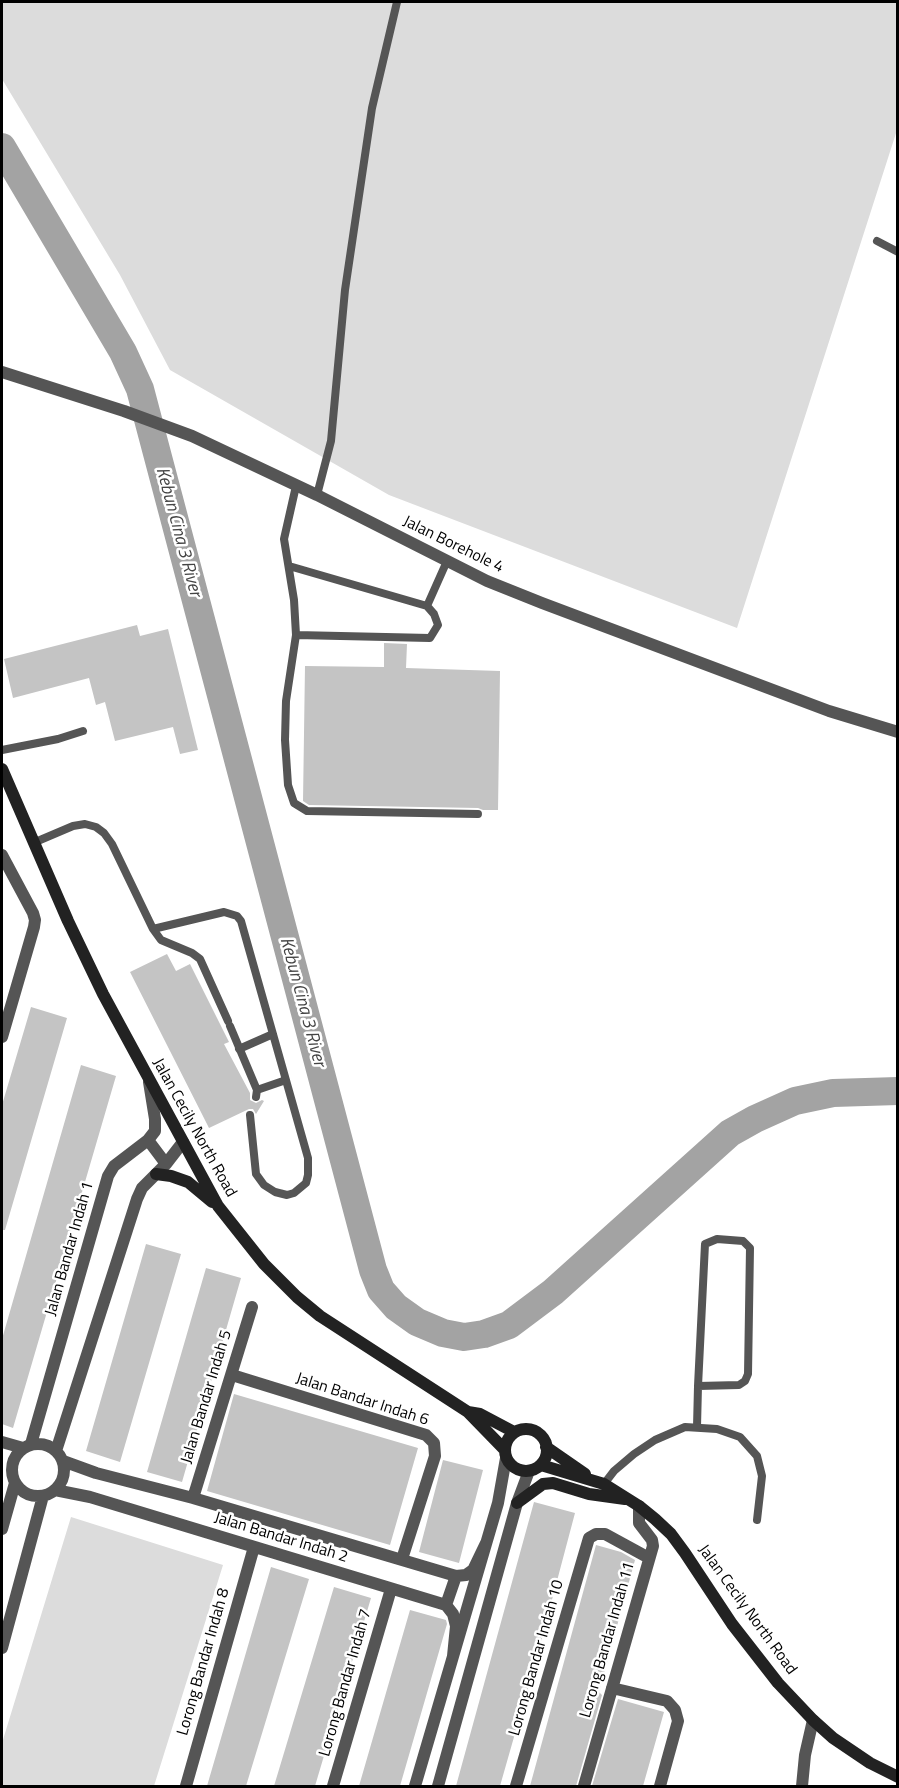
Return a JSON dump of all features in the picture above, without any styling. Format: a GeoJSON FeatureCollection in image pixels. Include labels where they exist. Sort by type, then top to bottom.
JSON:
{"type":"FeatureCollection","features":[{"type":"Feature","properties":{"kind":"main road","name":"Jalan Cecily North Road"},"geometry":{"type":"LineString","coordinates":[[2,769],[68,921],[103,994],[218,1206],[264,1264],[297,1297],[320,1316],[468,1412],[505,1454]]}},
{"type":"Feature","properties":{"kind":"main road"},"geometry":{"type":"LineString","coordinates":[[156,1174],[188,1182],[218,1206]]}},
{"type":"Feature","properties":{"kind":"main road","name":"Jalan Cecily North Road"},"geometry":{"type":"LineString","coordinates":[[468,1412],[480,1414],[514,1432]]}},
{"type":"Feature","properties":{"kind":"main road"},"geometry":{"type":"LineString","coordinates":[[521,1429],[534,1431],[544,1441],[546,1454],[535,1468],[515,1469],[505,1454],[506,1442],[514,1432],[521,1429]]}},
{"type":"Feature","properties":{"kind":"main road","name":"Jalan Cecily North Road"},"geometry":{"type":"LineString","coordinates":[[546,1448],[634,1503],[671,1534],[778,1683],[833,1738],[870,1763],[897,1777]]}},
{"type":"Feature","properties":{"kind":"main road","name":"Jalan Cecily North Road"},"geometry":{"type":"LineString","coordinates":[[535,1468],[601,1483]]}},
{"type":"Feature","properties":{"kind":"main road"},"geometry":{"type":"LineString","coordinates":[[518,1503],[537,1488],[553,1483],[589,1494],[634,1503]]}},
{"type":"Feature","properties":{"kind":"street","name":"Jalan Borehole 4"},"geometry":{"type":"LineString","coordinates":[[2,372],[124,411],[192,436],[317,495],[487,580],[574,615],[829,711],[897,732]]}},
{"type":"Feature","properties":{"kind":"street"},"geometry":{"type":"LineString","coordinates":[[2,855],[33,913],[34,927],[2,1037]]}},
{"type":"Feature","properties":{"kind":"street"},"geometry":{"type":"LineString","coordinates":[[149,1079],[156,1125],[148,1140],[166,1164]]}},
{"type":"Feature","properties":{"kind":"street","name":"Jalan Bandar Indah 1"},"geometry":{"type":"LineString","coordinates":[[27,1446],[108,1176],[114,1166],[148,1140]]}},
{"type":"Feature","properties":{"kind":"street"},"geometry":{"type":"LineString","coordinates":[[9,1475],[27,1494],[43,1496],[55,1490],[63,1477],[59,1456],[137,1199],[142,1188],[166,1164],[183,1142]]}},
{"type":"Feature","properties":{"kind":"street","name":"Jalan Bandar Indah 5"},"geometry":{"type":"LineString","coordinates":[[193,1498],[252,1306]]}},
{"type":"Feature","properties":{"kind":"street","name":"Jalan Bandar Indah 6"},"geometry":{"type":"LineString","coordinates":[[232,1375],[426,1435],[434,1443],[435,1456],[402,1559]]}},
{"type":"Feature","properties":{"kind":"street"},"geometry":{"type":"LineString","coordinates":[[2,1442],[27,1446],[48,1445],[59,1456]]}},
{"type":"Feature","properties":{"kind":"street"},"geometry":{"type":"LineString","coordinates":[[2,1529],[9,1475],[14,1459],[27,1446]]}},
{"type":"Feature","properties":{"kind":"street"},"geometry":{"type":"LineString","coordinates":[[415,1786],[498,1503],[505,1454]]}},
{"type":"Feature","properties":{"kind":"street","name":"Jalan Bandar Indah 2"},"geometry":{"type":"LineString","coordinates":[[59,1456],[96,1473],[193,1498],[456,1576]]}},
{"type":"Feature","properties":{"kind":"street"},"geometry":{"type":"LineString","coordinates":[[438,1786],[518,1503],[535,1468]]}},
{"type":"Feature","properties":{"kind":"street","name":"Jalan Bandar Indah 2"},"geometry":{"type":"LineString","coordinates":[[55,1490],[90,1497],[446,1605]]}},
{"type":"Feature","properties":{"kind":"street"},"geometry":{"type":"LineString","coordinates":[[2,1648],[43,1496]]}},
{"type":"Feature","properties":{"kind":"street","name":"Lorong Bandar Indah 11"},"geometry":{"type":"LineString","coordinates":[[584,1786],[653,1546],[652,1540],[639,1522],[634,1503]]}},
{"type":"Feature","properties":{"kind":"street","name":"Lorong Bandar Indah 10"},"geometry":{"type":"LineString","coordinates":[[516,1786],[589,1539],[596,1534],[605,1534],[650,1558]]}},
{"type":"Feature","properties":{"kind":"street"},"geometry":{"type":"LineString","coordinates":[[453,1656],[456,1626],[453,1614],[446,1605],[456,1576],[466,1575],[473,1570],[486,1543]]}},
{"type":"Feature","properties":{"kind":"street","name":"Lorong Bandar Indah 8"},"geometry":{"type":"LineString","coordinates":[[186,1786],[254,1547]]}},
{"type":"Feature","properties":{"kind":"street","name":"Lorong Bandar Indah 7"},"geometry":{"type":"LineString","coordinates":[[333,1786],[391,1589]]}},
{"type":"Feature","properties":{"kind":"street"},"geometry":{"type":"LineString","coordinates":[[612,1688],[667,1701],[675,1710],[678,1721],[660,1786]]}},
{"type":"Feature","properties":{"kind":"street"},"geometry":{"type":"LineString","coordinates":[[802,1786],[805,1755],[813,1720]]}},
{"type":"Feature","properties":{"kind":"lane"},"geometry":{"type":"LineString","coordinates":[[317,495],[331,441],[345,290],[372,108],[397,2]]}},
{"type":"Feature","properties":{"kind":"lane"},"geometry":{"type":"LineString","coordinates":[[877,241],[897,252]]}},
{"type":"Feature","properties":{"kind":"lane"},"geometry":{"type":"LineString","coordinates":[[296,486],[284,539],[296,635],[286,700],[285,740],[288,785],[294,803],[307,811],[478,814]]}},
{"type":"Feature","properties":{"kind":"lane"},"geometry":{"type":"LineString","coordinates":[[427,606],[447,561]]}},
{"type":"Feature","properties":{"kind":"lane"},"geometry":{"type":"LineString","coordinates":[[289,567],[427,606],[435,614],[438,625],[430,638],[296,635]]}},
{"type":"Feature","properties":{"kind":"lane"},"geometry":{"type":"LineString","coordinates":[[2,750],[58,739],[83,731]]}},
{"type":"Feature","properties":{"kind":"lane"},"geometry":{"type":"LineString","coordinates":[[33,843],[73,826],[96,827],[104,833],[112,844],[153,929],[162,940],[200,959],[229,1024],[256,1094],[286,1080]]}},
{"type":"Feature","properties":{"kind":"lane"},"geometry":{"type":"LineString","coordinates":[[153,929],[224,912],[237,916],[241,921],[309,1167],[306,1183],[294,1193],[287,1195],[275,1192],[259,1180],[254,1167],[250,1115]]}},
{"type":"Feature","properties":{"kind":"lane"},"geometry":{"type":"LineString","coordinates":[[239,1049],[273,1034]]}},
{"type":"Feature","properties":{"kind":"lane"},"geometry":{"type":"LineString","coordinates":[[697,1427],[698,1386],[705,1244],[717,1239],[743,1241],[750,1248],[745,1381],[738,1384],[698,1386]]}},
{"type":"Feature","properties":{"kind":"lane"},"geometry":{"type":"LineString","coordinates":[[601,1483],[655,1440],[686,1427],[717,1429],[740,1437],[757,1456],[762,1476],[757,1520]]}},
{"type":"Feature","properties":{"kind":"shaded area"},"geometry":{"type":"Polygon","coordinates":[[[2,2],[897,2],[897,130],[737,628],[389,495],[170,370],[120,275],[2,79],[2,2]]]}},
{"type":"Feature","properties":{"kind":"shaded area"},"geometry":{"type":"Polygon","coordinates":[[[71,1517],[223,1565],[154,1786],[2,1786],[2,1743],[71,1517]]]}},
{"type":"Feature","properties":{"kind":"building"},"geometry":{"type":"Polygon","coordinates":[[[137,625],[140,636],[168,629],[198,750],[180,754],[173,727],[115,741],[105,702],[96,705],[89,678],[13,698],[4,659],[137,625]]]}},
{"type":"Feature","properties":{"kind":"building"},"geometry":{"type":"Polygon","coordinates":[[[384,643],[407,644],[406,668],[500,671],[498,810],[309,805],[303,801],[305,666],[384,667],[384,643]]]}},
{"type":"Feature","properties":{"kind":"building"},"geometry":{"type":"Polygon","coordinates":[[[167,954],[176,971],[190,964],[229,1042],[224,1044],[250,1093],[250,1100],[256,1103],[264,1101],[256,1114],[253,1109],[249,1109],[209,1128],[130,972],[167,954]]]}},
{"type":"Feature","properties":{"kind":"building"},"geometry":{"type":"Polygon","coordinates":[[[31,1007],[67,1018],[5,1230],[2,1230],[2,1105],[31,1007]]]}},
{"type":"Feature","properties":{"kind":"building"},"geometry":{"type":"Polygon","coordinates":[[[81,1065],[116,1076],[13,1428],[2,1424],[2,1339],[81,1065]]]}},
{"type":"Feature","properties":{"kind":"building"},"geometry":{"type":"Polygon","coordinates":[[[146,1244],[181,1254],[120,1462],[86,1451],[146,1244]]]}},
{"type":"Feature","properties":{"kind":"building"},"geometry":{"type":"Polygon","coordinates":[[[206,1268],[241,1278],[182,1482],[147,1472],[206,1268]]]}},
{"type":"Feature","properties":{"kind":"building"},"geometry":{"type":"Polygon","coordinates":[[[234,1394],[418,1448],[390,1545],[207,1491],[234,1394]]]}},
{"type":"Feature","properties":{"kind":"building"},"geometry":{"type":"Polygon","coordinates":[[[443,1460],[483,1470],[459,1563],[419,1552],[443,1460]]]}},
{"type":"Feature","properties":{"kind":"building"},"geometry":{"type":"Polygon","coordinates":[[[534,1502],[575,1513],[536,1660],[500,1786],[456,1786],[534,1502]]]}},
{"type":"Feature","properties":{"kind":"building"},"geometry":{"type":"Polygon","coordinates":[[[596,1545],[621,1552],[635,1560],[599,1692],[602,1695],[576,1786],[530,1786],[596,1545]]]}},
{"type":"Feature","properties":{"kind":"building"},"geometry":{"type":"Polygon","coordinates":[[[271,1567],[309,1579],[246,1786],[207,1786],[271,1567]]]}},
{"type":"Feature","properties":{"kind":"building"},"geometry":{"type":"Polygon","coordinates":[[[334,1587],[371,1598],[315,1786],[274,1786],[334,1587]]]}},
{"type":"Feature","properties":{"kind":"building"},"geometry":{"type":"Polygon","coordinates":[[[410,1610],[446,1620],[447,1624],[400,1786],[359,1786],[410,1610]]]}},
{"type":"Feature","properties":{"kind":"building"},"geometry":{"type":"Polygon","coordinates":[[[618,1699],[664,1712],[643,1786],[592,1786],[618,1699]]]}},
{"type":"Feature","properties":{"kind":"waterway","name":"Kebun Cina 3 River"},"geometry":{"type":"LineString","coordinates":[[2,147],[123,352],[140,389],[373,1270],[381,1290],[396,1307],[417,1322],[443,1333],[464,1337],[484,1334],[509,1325],[553,1292],[730,1133],[795,1101],[833,1093],[898,1091]]}}]}
